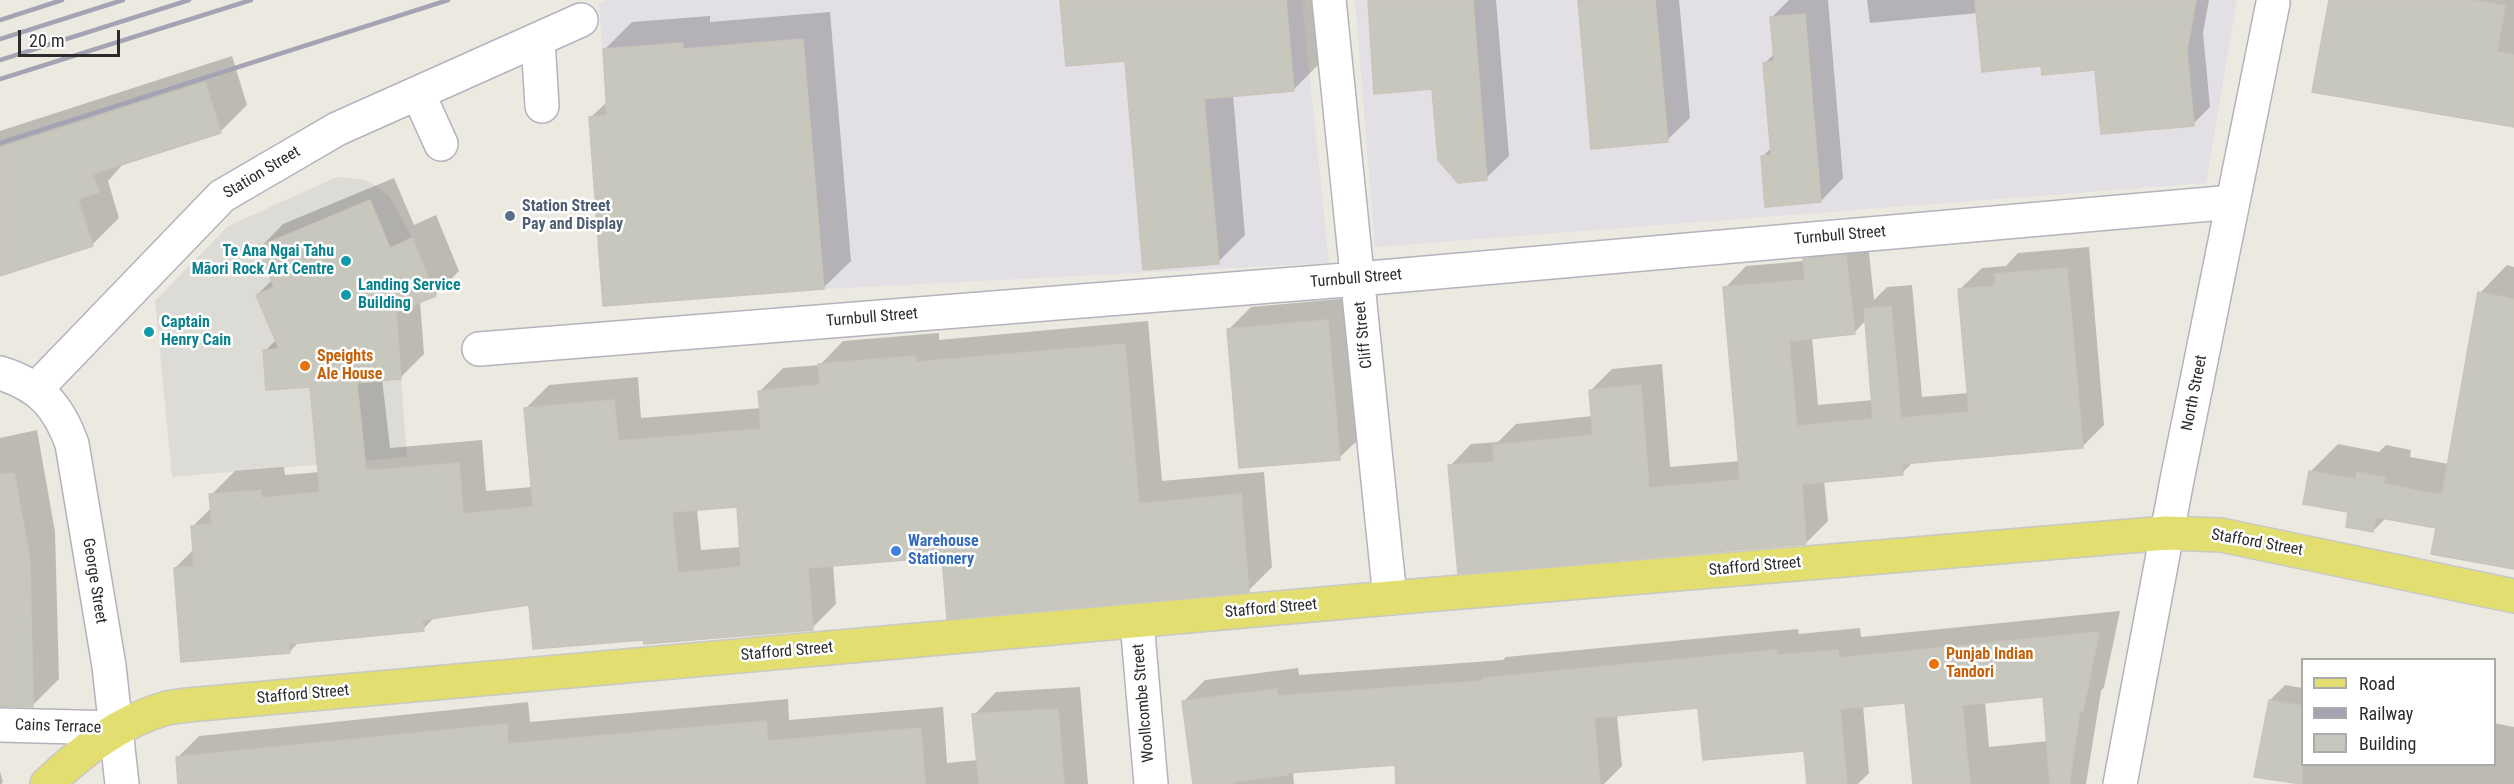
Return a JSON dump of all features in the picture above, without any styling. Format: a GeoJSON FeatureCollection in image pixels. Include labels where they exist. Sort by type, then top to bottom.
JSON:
{"type":"FeatureCollection","features":[{"type":"Feature","properties":{"kind":"main road","name":"Stafford Street"},"geometry":{"type":"LineString","coordinates":[[47,784],[82,753],[116,728],[170,707],[1390,598],[2166,533],[2221,535],[2514,596]]}},
{"type":"Feature","properties":{"kind":"street","name":"Cliff Street"},"geometry":{"type":"LineString","coordinates":[[1329,0],[1390,598]]}},
{"type":"Feature","properties":{"kind":"street","name":"North Street"},"geometry":{"type":"LineString","coordinates":[[2120,784],[2166,533],[2273,3]]}},
{"type":"Feature","properties":{"kind":"street","name":"Station Street"},"geometry":{"type":"LineString","coordinates":[[36,389],[222,196],[338,129],[581,20]]}},
{"type":"Feature","properties":{"kind":"street"},"geometry":{"type":"LineString","coordinates":[[538,40],[542,106]]}},
{"type":"Feature","properties":{"kind":"street"},"geometry":{"type":"LineString","coordinates":[[418,93],[441,144]]}},
{"type":"Feature","properties":{"kind":"street","name":"Turnbull Street"},"geometry":{"type":"LineString","coordinates":[[479,349],[1358,279],[2233,202]]}},
{"type":"Feature","properties":{"kind":"street"},"geometry":{"type":"LineString","coordinates":[[0,373],[20,379],[36,389]]}},
{"type":"Feature","properties":{"kind":"street","name":"George Street"},"geometry":{"type":"LineString","coordinates":[[36,389],[55,408],[72,444],[109,666],[122,784]]}},
{"type":"Feature","properties":{"kind":"street","name":"Woollcombe Street"},"geometry":{"type":"LineString","coordinates":[[1137,622],[1151,784]]}},
{"type":"Feature","properties":{"kind":"street","name":"Cains Terrace"},"geometry":{"type":"LineString","coordinates":[[0,725],[116,728]]}},
{"type":"Feature","properties":{"kind":"shaded area"},"geometry":{"type":"Polygon","coordinates":[[[609,0],[1302,0],[1329,263],[824,289],[603,306],[589,117],[607,115],[599,3],[609,0]]]}},
{"type":"Feature","properties":{"kind":"shaded area"},"geometry":{"type":"Polygon","coordinates":[[[1355,0],[2237,0],[2206,183],[1375,247],[1355,0]]]}},
{"type":"Feature","properties":{"kind":"shaded area"},"geometry":{"type":"Polygon","coordinates":[[[337,177],[366,180],[389,195],[412,238],[390,248],[370,201],[274,287],[256,295],[278,349],[266,390],[401,379],[407,457],[172,477],[155,301],[228,226],[337,177]]]}},
{"type":"Feature","properties":{"kind":"building"},"geometry":{"type":"Polygon","coordinates":[[[1060,0],[1286,0],[1294,91],[1204,99],[1219,264],[1143,270],[1125,61],[1066,66],[1060,0]]]}},
{"type":"Feature","properties":{"kind":"building"},"geometry":{"type":"Polygon","coordinates":[[[1368,0],[1473,0],[1487,180],[1458,183],[1438,160],[1432,89],[1374,94],[1368,0]]]}},
{"type":"Feature","properties":{"kind":"building"},"geometry":{"type":"Polygon","coordinates":[[[1578,0],[1655,0],[1668,142],[1591,149],[1578,0]]]}},
{"type":"Feature","properties":{"kind":"building"},"geometry":{"type":"Polygon","coordinates":[[[1975,0],[2196,0],[2187,51],[2194,126],[2101,134],[2095,70],[2042,75],[2041,66],[1982,72],[1975,0]]]}},
{"type":"Feature","properties":{"kind":"building"},"geometry":{"type":"Polygon","coordinates":[[[2329,0],[2470,0],[2505,6],[2497,52],[2514,55],[2514,127],[2312,92],[2329,0]]]}},
{"type":"Feature","properties":{"kind":"building"},"geometry":{"type":"Polygon","coordinates":[[[1805,14],[1821,202],[1765,207],[1761,156],[1771,155],[1763,63],[1774,61],[1770,17],[1805,14]]]}},
{"type":"Feature","properties":{"kind":"building"},"geometry":{"type":"Polygon","coordinates":[[[803,39],[824,289],[603,306],[589,117],[607,115],[603,49],[683,43],[683,49],[803,39]]]}},
{"type":"Feature","properties":{"kind":"building"},"geometry":{"type":"Polygon","coordinates":[[[205,82],[221,133],[93,174],[99,192],[78,199],[93,246],[0,276],[0,148],[205,82]]]}},
{"type":"Feature","properties":{"kind":"building"},"geometry":{"type":"Polygon","coordinates":[[[370,200],[390,248],[412,238],[436,296],[396,312],[401,379],[357,383],[366,471],[459,463],[463,514],[533,507],[524,408],[614,400],[618,441],[761,429],[758,391],[820,385],[818,364],[915,356],[916,362],[1125,344],[1139,504],[1241,494],[1249,592],[947,619],[942,557],[808,568],[813,630],[644,644],[643,640],[533,649],[529,605],[422,620],[424,631],[289,644],[290,653],[181,662],[174,568],[194,566],[191,526],[212,524],[209,494],[261,490],[262,498],[320,492],[310,387],[266,390],[263,350],[279,349],[256,295],[274,287],[258,247],[370,200]],[[737,507],[672,512],[678,573],[741,567],[737,507]]]}},
{"type":"Feature","properties":{"kind":"building"},"geometry":{"type":"Polygon","coordinates":[[[1846,255],[1855,334],[1789,341],[1797,426],[1873,419],[1864,309],[1891,306],[1901,418],[1969,412],[1958,289],[1995,286],[1995,274],[2067,268],[2083,448],[1902,464],[1903,475],[1802,484],[1806,544],[1458,574],[1448,465],[1494,462],[1493,445],[1593,435],[1589,390],[1641,385],[1649,488],[1740,480],[1723,287],[1805,280],[1803,259],[1846,255]]]}},
{"type":"Feature","properties":{"kind":"building"},"geometry":{"type":"Polygon","coordinates":[[[2478,292],[2514,299],[2514,569],[2431,554],[2436,528],[2376,517],[2373,532],[2346,527],[2348,512],[2303,504],[2309,471],[2356,479],[2357,472],[2385,477],[2383,484],[2442,495],[2478,292]]]}},
{"type":"Feature","properties":{"kind":"building"},"geometry":{"type":"Polygon","coordinates":[[[1328,320],[1340,460],[1239,468],[1227,329],[1328,320]]]}},
{"type":"Feature","properties":{"kind":"building"},"geometry":{"type":"Polygon","coordinates":[[[14,473],[30,559],[33,707],[0,706],[0,475],[14,473]]]}},
{"type":"Feature","properties":{"kind":"building"},"geometry":{"type":"Polygon","coordinates":[[[2099,632],[2083,711],[2080,711],[2069,784],[2050,784],[2043,697],[1962,705],[1970,784],[1913,784],[1905,703],[1840,709],[1847,784],[1807,784],[1804,751],[1703,760],[1698,708],[1594,718],[1600,784],[1396,784],[1395,765],[1287,773],[1288,775],[1233,782],[1234,784],[1193,784],[1182,701],[1277,689],[1278,696],[1483,681],[1483,678],[1777,650],[1778,655],[1838,650],[1839,658],[2099,632]]]}},
{"type":"Feature","properties":{"kind":"building"},"geometry":{"type":"Polygon","coordinates":[[[2269,700],[2301,706],[2302,784],[2254,777],[2269,700]]]}},
{"type":"Feature","properties":{"kind":"building"},"geometry":{"type":"Polygon","coordinates":[[[1058,709],[1064,784],[979,784],[972,714],[1058,709]]]}},
{"type":"Feature","properties":{"kind":"building"},"geometry":{"type":"Polygon","coordinates":[[[766,721],[768,741],[921,728],[925,784],[178,784],[176,757],[507,724],[508,744],[766,721]]]}},
{"type":"Feature","properties":{"kind":"railway"},"geometry":{"type":"LineString","coordinates":[[0,20],[62,0]]}},
{"type":"Feature","properties":{"kind":"railway"},"geometry":{"type":"LineString","coordinates":[[0,39],[123,0]]}},
{"type":"Feature","properties":{"kind":"railway"},"geometry":{"type":"LineString","coordinates":[[0,60],[189,0]]}},
{"type":"Feature","properties":{"kind":"railway"},"geometry":{"type":"LineString","coordinates":[[0,79],[251,0]]}},
{"type":"Feature","properties":{"kind":"railway"},"geometry":{"type":"LineString","coordinates":[[0,143],[448,0]]}},
{"type":"Feature","properties":{"kind":"place","name":"Station Street Pay and Display"},"geometry":{"type":"Point","coordinates":[510,216]}},
{"type":"Feature","properties":{"kind":"place","name":"Te Ana Ngai Tahu Māori Rock Art Centre"},"geometry":{"type":"Point","coordinates":[346,261]}},
{"type":"Feature","properties":{"kind":"place","name":"Landing Service Building"},"geometry":{"type":"Point","coordinates":[346,295]}},
{"type":"Feature","properties":{"kind":"place","name":"Captain Henry Cain"},"geometry":{"type":"Point","coordinates":[149,332]}},
{"type":"Feature","properties":{"kind":"place","name":"Speights Ale House"},"geometry":{"type":"Point","coordinates":[305,366]}},
{"type":"Feature","properties":{"kind":"place","name":"Warehouse Stationery"},"geometry":{"type":"Point","coordinates":[896,551]}},
{"type":"Feature","properties":{"kind":"place","name":"Punjab Indian Tandori"},"geometry":{"type":"Point","coordinates":[1934,664]}}]}
